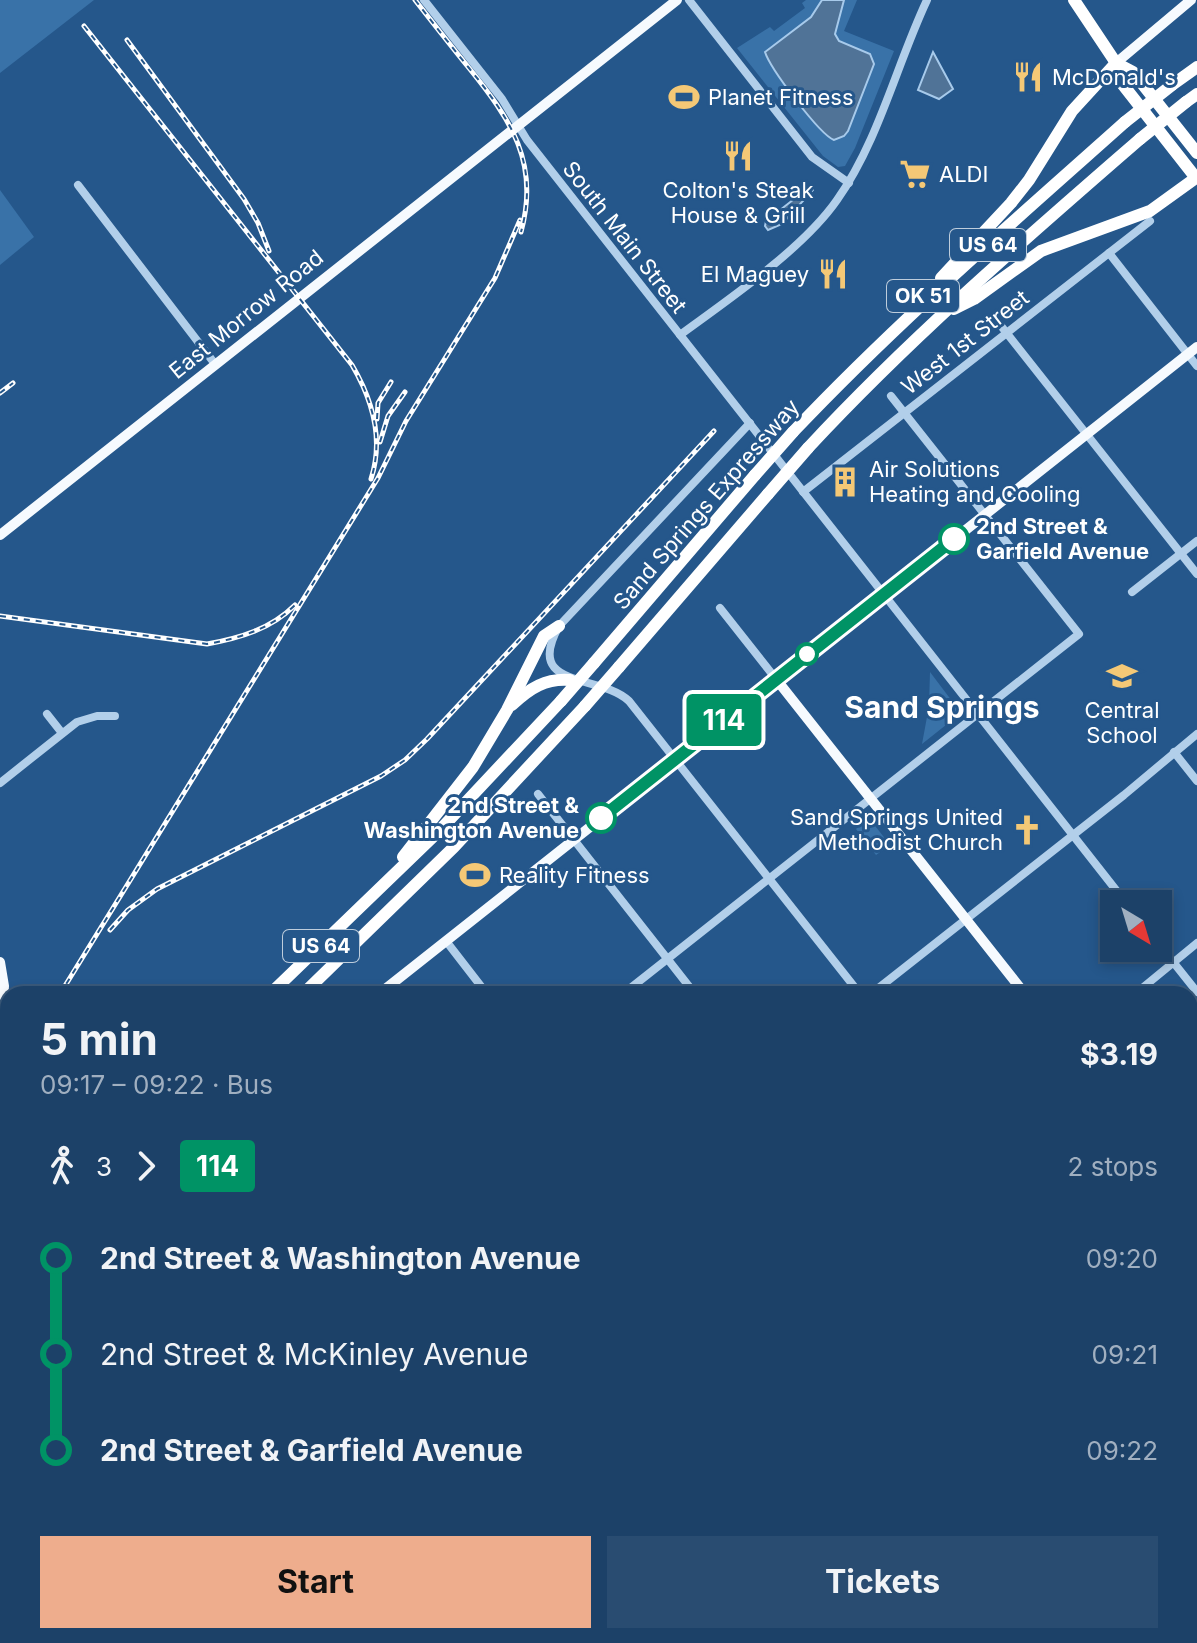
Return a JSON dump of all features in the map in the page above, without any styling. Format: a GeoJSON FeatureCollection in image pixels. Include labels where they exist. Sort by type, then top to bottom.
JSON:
{"type":"FeatureCollection","features":[{"type":"Feature","properties":{"kind":"highway"},"geometry":{"type":"LineString","coordinates":[[1074,0],[1116,63],[1120,81],[1197,178]]}},
{"type":"Feature","properties":{"kind":"highway"},"geometry":{"type":"LineString","coordinates":[[1116,63],[1133,72],[1197,153]]}},
{"type":"Feature","properties":{"kind":"highway","name":"OK 51"},"geometry":{"type":"LineString","coordinates":[[852,369],[994,222],[1029,180],[1072,111],[1116,63]]}},
{"type":"Feature","properties":{"kind":"highway","name":"Sand Springs Expressway"},"geometry":{"type":"LineString","coordinates":[[278,986],[438,832],[561,701],[755,475],[852,369],[1125,122],[1197,67]]}},
{"type":"Feature","properties":{"kind":"highway","name":"Sand Springs Expressway"},"geometry":{"type":"LineString","coordinates":[[311,986],[435,866],[585,706],[808,448],[877,375],[1140,139],[1197,94]]}},
{"type":"Feature","properties":{"kind":"highway","name":"OK 51"},"geometry":{"type":"LineString","coordinates":[[937,318],[974,299],[1041,251],[1150,211],[1197,178]]}},
{"type":"Feature","properties":{"kind":"highway"},"geometry":{"type":"LineString","coordinates":[[371,898],[473,767],[507,710],[544,636],[559,626]]}},
{"type":"Feature","properties":{"kind":"highway"},"geometry":{"type":"LineString","coordinates":[[507,710],[539,684],[557,679],[570,680]]}},
{"type":"Feature","properties":{"kind":"main road","name":"East Morrow Road"},"geometry":{"type":"LineString","coordinates":[[0,535],[677,0]]}},
{"type":"Feature","properties":{"kind":"main road"},"geometry":{"type":"LineString","coordinates":[[1116,63],[1191,0]]}},
{"type":"Feature","properties":{"kind":"main road"},"geometry":{"type":"LineString","coordinates":[[389,986],[1192,350]]}},
{"type":"Feature","properties":{"kind":"main road"},"geometry":{"type":"LineString","coordinates":[[776,679],[1019,986]]}},
{"type":"Feature","properties":{"kind":"main road"},"geometry":{"type":"LineString","coordinates":[[0,962],[4,986]]}},
{"type":"Feature","properties":{"kind":"street","name":"South Main Street"},"geometry":{"type":"LineString","coordinates":[[424,0],[502,99],[527,140],[1116,890]]}},
{"type":"Feature","properties":{"kind":"street"},"geometry":{"type":"LineString","coordinates":[[689,0],[812,157],[849,183]]}},
{"type":"Feature","properties":{"kind":"street"},"geometry":{"type":"LineString","coordinates":[[680,335],[804,238],[825,216],[849,183],[927,0]]}},
{"type":"Feature","properties":{"kind":"street"},"geometry":{"type":"LineString","coordinates":[[78,185],[215,364]]}},
{"type":"Feature","properties":{"kind":"street","name":"West 1st Street"},"geometry":{"type":"LineString","coordinates":[[803,492],[1150,221]]}},
{"type":"Feature","properties":{"kind":"street"},"geometry":{"type":"LineString","coordinates":[[1109,253],[1192,350],[1197,366]]}},
{"type":"Feature","properties":{"kind":"street"},"geometry":{"type":"LineString","coordinates":[[994,317],[1197,574]]}},
{"type":"Feature","properties":{"kind":"street"},"geometry":{"type":"LineString","coordinates":[[633,986],[1079,634],[891,396]]}},
{"type":"Feature","properties":{"kind":"street"},"geometry":{"type":"LineString","coordinates":[[750,423],[559,626],[552,639],[549,656],[555,669],[570,680],[610,689],[629,701],[854,986]]}},
{"type":"Feature","properties":{"kind":"street"},"geometry":{"type":"LineString","coordinates":[[1132,592],[1197,541]]}},
{"type":"Feature","properties":{"kind":"street"},"geometry":{"type":"LineString","coordinates":[[720,608],[776,679]]}},
{"type":"Feature","properties":{"kind":"street"},"geometry":{"type":"LineString","coordinates":[[47,714],[62,733]]}},
{"type":"Feature","properties":{"kind":"street"},"geometry":{"type":"LineString","coordinates":[[0,783],[62,733],[86,718],[115,716]]}},
{"type":"Feature","properties":{"kind":"street"},"geometry":{"type":"LineString","coordinates":[[881,986],[1197,734]]}},
{"type":"Feature","properties":{"kind":"street"},"geometry":{"type":"LineString","coordinates":[[1174,752],[1197,781]]}},
{"type":"Feature","properties":{"kind":"street"},"geometry":{"type":"LineString","coordinates":[[538,794],[689,986]]}},
{"type":"Feature","properties":{"kind":"street"},"geometry":{"type":"LineString","coordinates":[[446,941],[481,986]]}},
{"type":"Feature","properties":{"kind":"street"},"geometry":{"type":"LineString","coordinates":[[1144,986],[1197,943]]}},
{"type":"Feature","properties":{"kind":"street"},"geometry":{"type":"LineString","coordinates":[[1173,962],[1192,986]]}},
{"type":"Feature","properties":{"kind":"shaded area"},"geometry":{"type":"Polygon","coordinates":[[[0,0],[94,0],[0,73],[0,0]]]}},
{"type":"Feature","properties":{"kind":"shaded area"},"geometry":{"type":"Polygon","coordinates":[[[806,0],[857,0],[844,31],[894,51],[845,166],[838,167],[823,156],[737,48],[770,27],[774,31],[805,8],[802,3],[806,0]]]}},
{"type":"Feature","properties":{"kind":"shaded area"},"geometry":{"type":"Polygon","coordinates":[[[822,0],[844,0],[835,34],[839,41],[870,54],[874,64],[848,131],[834,140],[796,100],[765,52],[811,17],[822,0]]]}},
{"type":"Feature","properties":{"kind":"shaded area"},"geometry":{"type":"Polygon","coordinates":[[[933,52],[953,89],[939,99],[918,90],[933,52]]]}},
{"type":"Feature","properties":{"kind":"shaded area"},"geometry":{"type":"Polygon","coordinates":[[[812,185],[813,190],[782,224],[768,230],[766,221],[812,185]]]}},
{"type":"Feature","properties":{"kind":"shaded area"},"geometry":{"type":"Polygon","coordinates":[[[0,190],[34,237],[0,265],[0,190]]]}},
{"type":"Feature","properties":{"kind":"shaded area"},"geometry":{"type":"Polygon","coordinates":[[[930,672],[961,713],[922,744],[929,706],[930,672]]]}},
{"type":"Feature","properties":{"kind":"shaded area"},"geometry":{"type":"Polygon","coordinates":[[[869,818],[890,845],[876,855],[856,829],[869,818]]]}},
{"type":"Feature","properties":{"kind":"railway"},"geometry":{"type":"LineString","coordinates":[[415,0],[498,106],[518,144],[527,185],[521,232]]}},
{"type":"Feature","properties":{"kind":"railway"},"geometry":{"type":"LineString","coordinates":[[84,26],[352,365],[374,420],[376,449],[371,479]]}},
{"type":"Feature","properties":{"kind":"railway"},"geometry":{"type":"LineString","coordinates":[[127,40],[244,199],[269,251]]}},
{"type":"Feature","properties":{"kind":"railway"},"geometry":{"type":"LineString","coordinates":[[65,986],[378,478],[406,421],[495,278],[520,220]]}},
{"type":"Feature","properties":{"kind":"railway"},"geometry":{"type":"LineString","coordinates":[[377,419],[378,403],[391,382]]}},
{"type":"Feature","properties":{"kind":"railway"},"geometry":{"type":"LineString","coordinates":[[0,393],[13,383]]}},
{"type":"Feature","properties":{"kind":"railway"},"geometry":{"type":"LineString","coordinates":[[380,442],[388,416],[405,392]]}},
{"type":"Feature","properties":{"kind":"railway"},"geometry":{"type":"LineString","coordinates":[[110,930],[128,910],[157,889],[381,776],[405,760],[714,431]]}},
{"type":"Feature","properties":{"kind":"railway"},"geometry":{"type":"LineString","coordinates":[[0,616],[207,644],[254,631],[276,620],[295,605]]}},
{"type":"Feature","properties":{"kind":"bus line","name":"114"},"geometry":{"type":"LineString","coordinates":[[601,818],[954,539]]}},
{"type":"Feature","properties":{"kind":"place","name":"McDonald's"},"geometry":{"type":"Point","coordinates":[1028,77]}},
{"type":"Feature","properties":{"kind":"place","name":"Planet Fitness"},"geometry":{"type":"Point","coordinates":[684,97]}},
{"type":"Feature","properties":{"kind":"place","name":"Colton's Steak House & Grill"},"geometry":{"type":"Point","coordinates":[738,156]}},
{"type":"Feature","properties":{"kind":"place","name":"ALDI"},"geometry":{"type":"Point","coordinates":[915,174]}},
{"type":"Feature","properties":{"kind":"place","name":"El Maguey"},"geometry":{"type":"Point","coordinates":[833,274]}},
{"type":"Feature","properties":{"kind":"place","name":"Air Solutions Heating and Cooling"},"geometry":{"type":"Point","coordinates":[845,482]}},
{"type":"Feature","properties":{"kind":"place","name":"2nd Street & Garfield Avenue"},"geometry":{"type":"Point","coordinates":[954,539]}},
{"type":"Feature","properties":{"kind":"place","name":"Central School"},"geometry":{"type":"Point","coordinates":[1122,676]}},
{"type":"Feature","properties":{"kind":"place","name":"2nd Street & Washington Avenue"},"geometry":{"type":"Point","coordinates":[601,818]}},
{"type":"Feature","properties":{"kind":"place","name":"Sand Springs United Methodist Church"},"geometry":{"type":"Point","coordinates":[1027,830]}},
{"type":"Feature","properties":{"kind":"place","name":"Reality Fitness"},"geometry":{"type":"Point","coordinates":[475,875]}},
{"type":"Feature","properties":{"kind":"district","name":"Sand Springs"},"geometry":{"type":"Point","coordinates":[942,708]}}]}
